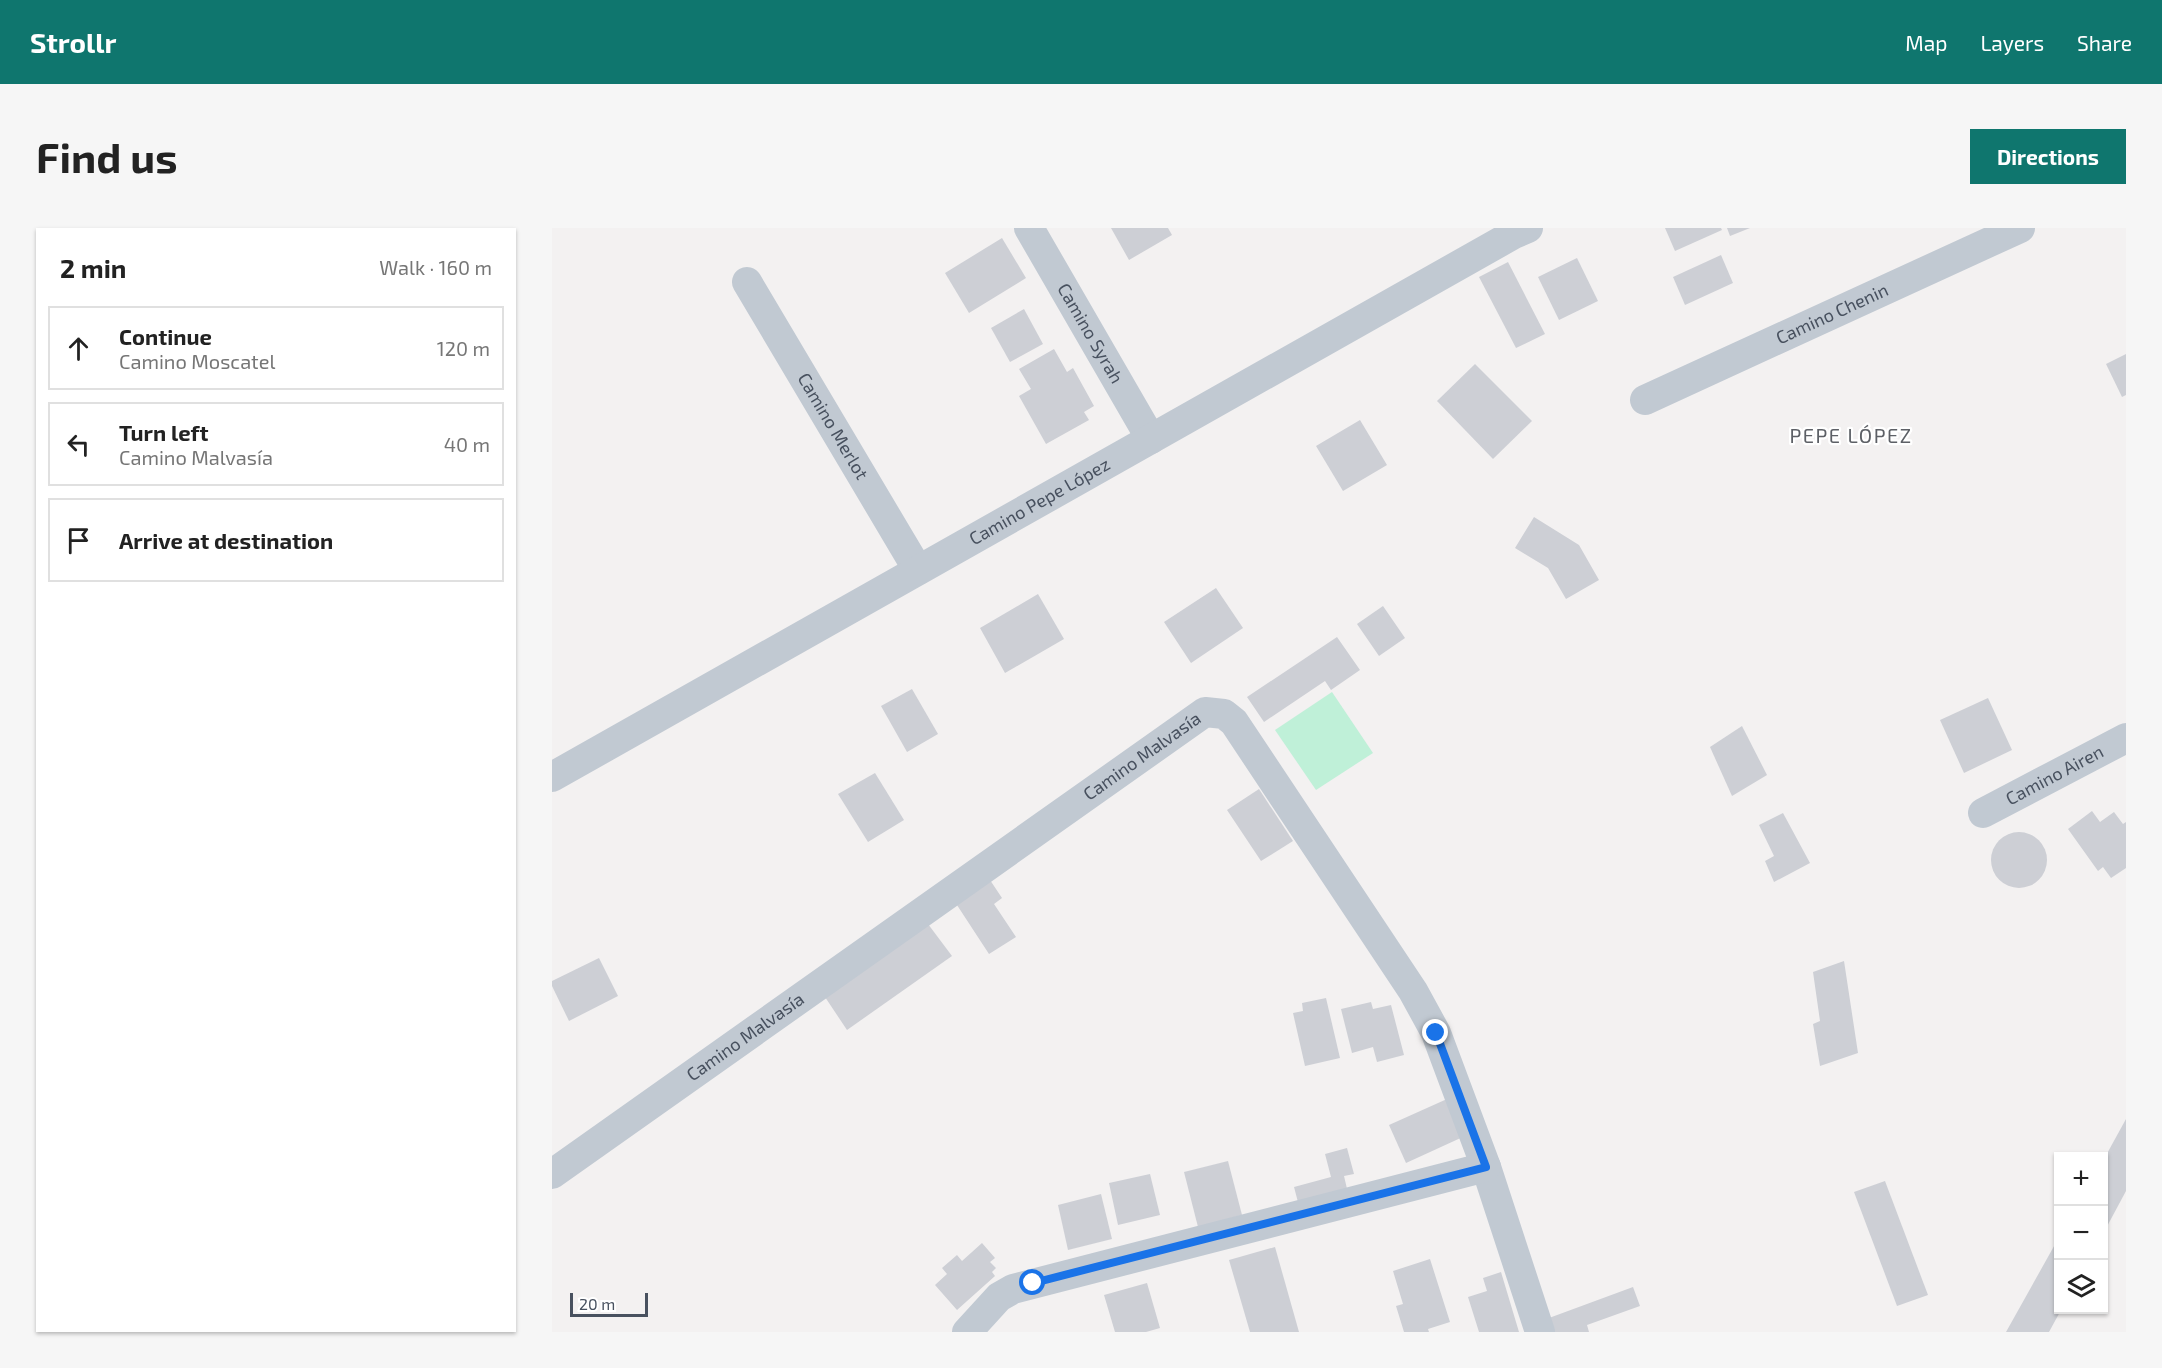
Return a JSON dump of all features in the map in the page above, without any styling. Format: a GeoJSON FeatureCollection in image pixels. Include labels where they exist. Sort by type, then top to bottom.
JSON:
{"type":"FeatureCollection","features":[{"type":"Feature","properties":{"kind":"street","name":"Camino Syrah"},"geometry":{"type":"LineString","coordinates":[[1029,228],[1151,439]]}},
{"type":"Feature","properties":{"kind":"street","name":"Camino Pepe López"},"geometry":{"type":"LineString","coordinates":[[552,777],[1528,228]]}},
{"type":"Feature","properties":{"kind":"street","name":"Camino Chenin"},"geometry":{"type":"LineString","coordinates":[[1645,400],[2020,228]]}},
{"type":"Feature","properties":{"kind":"street","name":"Camino Merlot"},"geometry":{"type":"LineString","coordinates":[[747,282],[918,570]]}},
{"type":"Feature","properties":{"kind":"street","name":"Camino Malvasía"},"geometry":{"type":"LineString","coordinates":[[552,1174],[1205,712],[1224,714],[1234,723],[1413,991],[1436,1033],[1486,1167],[1540,1332]]}},
{"type":"Feature","properties":{"kind":"street","name":"Camino Airen"},"geometry":{"type":"LineString","coordinates":[[1983,813],[2126,738]]}},
{"type":"Feature","properties":{"kind":"street"},"geometry":{"type":"LineString","coordinates":[[967,1332],[999,1297],[1013,1288],[1486,1167]]}},
{"type":"Feature","properties":{"kind":"green space"},"geometry":{"type":"Polygon","coordinates":[[[1332,692],[1373,753],[1316,790],[1275,730],[1332,692]]]}},
{"type":"Feature","properties":{"kind":"building"},"geometry":{"type":"Polygon","coordinates":[[[1111,228],[1168,228],[1172,235],[1129,260],[1111,228]]]}},
{"type":"Feature","properties":{"kind":"building"},"geometry":{"type":"Polygon","coordinates":[[[1665,228],[1721,228],[1722,230],[1675,251],[1665,228]]]}},
{"type":"Feature","properties":{"kind":"building"},"geometry":{"type":"Polygon","coordinates":[[[1727,228],[1750,228],[1730,236],[1727,228]]]}},
{"type":"Feature","properties":{"kind":"building"},"geometry":{"type":"Polygon","coordinates":[[[1002,238],[1026,278],[969,313],[945,273],[1002,238]]]}},
{"type":"Feature","properties":{"kind":"building"},"geometry":{"type":"Polygon","coordinates":[[[1721,255],[1733,283],[1685,305],[1673,277],[1721,255]]]}},
{"type":"Feature","properties":{"kind":"building"},"geometry":{"type":"Polygon","coordinates":[[[1577,258],[1598,301],[1559,320],[1538,277],[1577,258]]]}},
{"type":"Feature","properties":{"kind":"building"},"geometry":{"type":"Polygon","coordinates":[[[1508,262],[1545,334],[1516,348],[1479,277],[1508,262]]]}},
{"type":"Feature","properties":{"kind":"building"},"geometry":{"type":"Polygon","coordinates":[[[1024,309],[1043,344],[1010,362],[991,328],[1024,309]]]}},
{"type":"Feature","properties":{"kind":"building"},"geometry":{"type":"Polygon","coordinates":[[[1054,349],[1067,372],[1073,368],[1094,406],[1084,412],[1089,420],[1046,444],[1019,396],[1031,389],[1019,369],[1054,349]]]}},
{"type":"Feature","properties":{"kind":"building"},"geometry":{"type":"Polygon","coordinates":[[[2126,354],[2126,395],[2122,397],[2106,364],[2126,354]]]}},
{"type":"Feature","properties":{"kind":"building"},"geometry":{"type":"Polygon","coordinates":[[[1475,364],[1532,421],[1493,459],[1437,401],[1475,364]]]}},
{"type":"Feature","properties":{"kind":"building"},"geometry":{"type":"Polygon","coordinates":[[[1360,420],[1387,465],[1343,491],[1316,446],[1360,420]]]}},
{"type":"Feature","properties":{"kind":"building"},"geometry":{"type":"Polygon","coordinates":[[[1534,517],[1579,545],[1599,580],[1566,599],[1548,568],[1515,548],[1534,517]]]}},
{"type":"Feature","properties":{"kind":"building"},"geometry":{"type":"Polygon","coordinates":[[[1216,588],[1243,628],[1191,663],[1164,622],[1216,588]]]}},
{"type":"Feature","properties":{"kind":"building"},"geometry":{"type":"Polygon","coordinates":[[[1038,594],[1064,639],[1005,673],[980,628],[1038,594]]]}},
{"type":"Feature","properties":{"kind":"building"},"geometry":{"type":"Polygon","coordinates":[[[1383,606],[1405,638],[1379,656],[1357,624],[1383,606]]]}},
{"type":"Feature","properties":{"kind":"building"},"geometry":{"type":"Polygon","coordinates":[[[1337,637],[1360,670],[1331,690],[1325,681],[1264,722],[1247,697],[1337,637]]]}},
{"type":"Feature","properties":{"kind":"building"},"geometry":{"type":"Polygon","coordinates":[[[912,689],[938,734],[907,752],[881,706],[912,689]]]}},
{"type":"Feature","properties":{"kind":"building"},"geometry":{"type":"Polygon","coordinates":[[[1988,698],[2012,750],[1964,773],[1940,720],[1988,698]]]}},
{"type":"Feature","properties":{"kind":"building"},"geometry":{"type":"Polygon","coordinates":[[[1742,726],[1767,775],[1732,796],[1710,747],[1742,726]]]}},
{"type":"Feature","properties":{"kind":"building"},"geometry":{"type":"Polygon","coordinates":[[[875,773],[904,820],[868,842],[838,794],[875,773]]]}},
{"type":"Feature","properties":{"kind":"building"},"geometry":{"type":"Polygon","coordinates":[[[1259,789],[1293,841],[1261,861],[1227,810],[1259,789]]]}},
{"type":"Feature","properties":{"kind":"building"},"geometry":{"type":"Polygon","coordinates":[[[2092,811],[2100,822],[2114,812],[2123,824],[2126,822],[2126,868],[2111,878],[2103,867],[2098,871],[2068,829],[2092,811]]]}},
{"type":"Feature","properties":{"kind":"building"},"geometry":{"type":"Polygon","coordinates":[[[1783,813],[1810,863],[1774,882],[1765,861],[1774,856],[1759,825],[1783,813]]]}},
{"type":"Feature","properties":{"kind":"building"},"geometry":{"type":"Polygon","coordinates":[[[2013,832],[2025,832],[2035,836],[2043,844],[2047,860],[2043,876],[2035,884],[2025,888],[2013,888],[2003,884],[1995,876],[1991,866],[1991,854],[1995,844],[2003,836],[2013,832]]]}},
{"type":"Feature","properties":{"kind":"building"},"geometry":{"type":"Polygon","coordinates":[[[990,880],[1002,898],[994,904],[1016,937],[989,954],[955,902],[990,880]]]}},
{"type":"Feature","properties":{"kind":"building"},"geometry":{"type":"Polygon","coordinates":[[[928,924],[952,956],[847,1030],[825,997],[928,924]]]}},
{"type":"Feature","properties":{"kind":"building"},"geometry":{"type":"Polygon","coordinates":[[[599,958],[618,996],[569,1021],[552,986],[552,981],[599,958]]]}},
{"type":"Feature","properties":{"kind":"building"},"geometry":{"type":"Polygon","coordinates":[[[1844,961],[1858,1053],[1820,1066],[1813,1024],[1820,1021],[1813,972],[1844,961]]]}},
{"type":"Feature","properties":{"kind":"building"},"geometry":{"type":"Polygon","coordinates":[[[1326,998],[1340,1058],[1305,1066],[1293,1013],[1303,1011],[1302,1003],[1326,998]]]}},
{"type":"Feature","properties":{"kind":"building"},"geometry":{"type":"Polygon","coordinates":[[[1371,1002],[1373,1009],[1391,1005],[1404,1055],[1377,1062],[1373,1047],[1352,1053],[1341,1009],[1371,1002]]]}},
{"type":"Feature","properties":{"kind":"building"},"geometry":{"type":"Polygon","coordinates":[[[1447,1099],[1465,1136],[1406,1163],[1389,1125],[1447,1099]]]}},
{"type":"Feature","properties":{"kind":"building"},"geometry":{"type":"Polygon","coordinates":[[[2126,1119],[2126,1191],[2108,1225],[2108,1152],[2126,1119]]]}},
{"type":"Feature","properties":{"kind":"building"},"geometry":{"type":"Polygon","coordinates":[[[1347,1148],[1354,1174],[1344,1176],[1348,1193],[1299,1206],[1294,1187],[1331,1177],[1325,1154],[1347,1148]]]}},
{"type":"Feature","properties":{"kind":"building"},"geometry":{"type":"Polygon","coordinates":[[[1228,1161],[1242,1215],[1198,1227],[1184,1172],[1228,1161]]]}},
{"type":"Feature","properties":{"kind":"building"},"geometry":{"type":"Polygon","coordinates":[[[1150,1174],[1160,1215],[1118,1225],[1109,1183],[1150,1174]]]}},
{"type":"Feature","properties":{"kind":"building"},"geometry":{"type":"Polygon","coordinates":[[[1885,1181],[1928,1295],[1897,1306],[1854,1192],[1885,1181]]]}},
{"type":"Feature","properties":{"kind":"building"},"geometry":{"type":"Polygon","coordinates":[[[1101,1194],[1112,1239],[1068,1250],[1058,1205],[1101,1194]]]}},
{"type":"Feature","properties":{"kind":"building"},"geometry":{"type":"Polygon","coordinates":[[[982,1243],[995,1258],[990,1262],[996,1268],[992,1272],[995,1276],[957,1310],[935,1285],[947,1274],[942,1268],[957,1255],[962,1261],[982,1243]]]}},
{"type":"Feature","properties":{"kind":"building"},"geometry":{"type":"Polygon","coordinates":[[[2054,1246],[2054,1314],[2059,1314],[2049,1332],[2006,1332],[2054,1246]]]}},
{"type":"Feature","properties":{"kind":"building"},"geometry":{"type":"Polygon","coordinates":[[[1275,1247],[1299,1332],[1250,1332],[1229,1260],[1275,1247]]]}},
{"type":"Feature","properties":{"kind":"building"},"geometry":{"type":"Polygon","coordinates":[[[1430,1259],[1450,1322],[1428,1329],[1429,1332],[1404,1332],[1396,1306],[1403,1304],[1393,1271],[1430,1259]]]}},
{"type":"Feature","properties":{"kind":"building"},"geometry":{"type":"Polygon","coordinates":[[[1501,1272],[1519,1332],[1479,1332],[1468,1297],[1487,1291],[1483,1278],[1501,1272]]]}},
{"type":"Feature","properties":{"kind":"building"},"geometry":{"type":"Polygon","coordinates":[[[1147,1283],[1160,1328],[1146,1332],[1115,1332],[1104,1295],[1147,1283]]]}},
{"type":"Feature","properties":{"kind":"building"},"geometry":{"type":"Polygon","coordinates":[[[1633,1287],[1640,1306],[1587,1325],[1589,1332],[1554,1332],[1549,1318],[1633,1287]]]}},
{"type":"Feature","properties":{"kind":"district","name":"PEPE LÓPEZ"},"geometry":{"type":"Point","coordinates":[1851,436]}},
{"type":"Feature","properties":{"kind":"route"},"geometry":{"type":"LineString","coordinates":[[1033,1283],[1486,1167],[1436,1033]]}}]}
